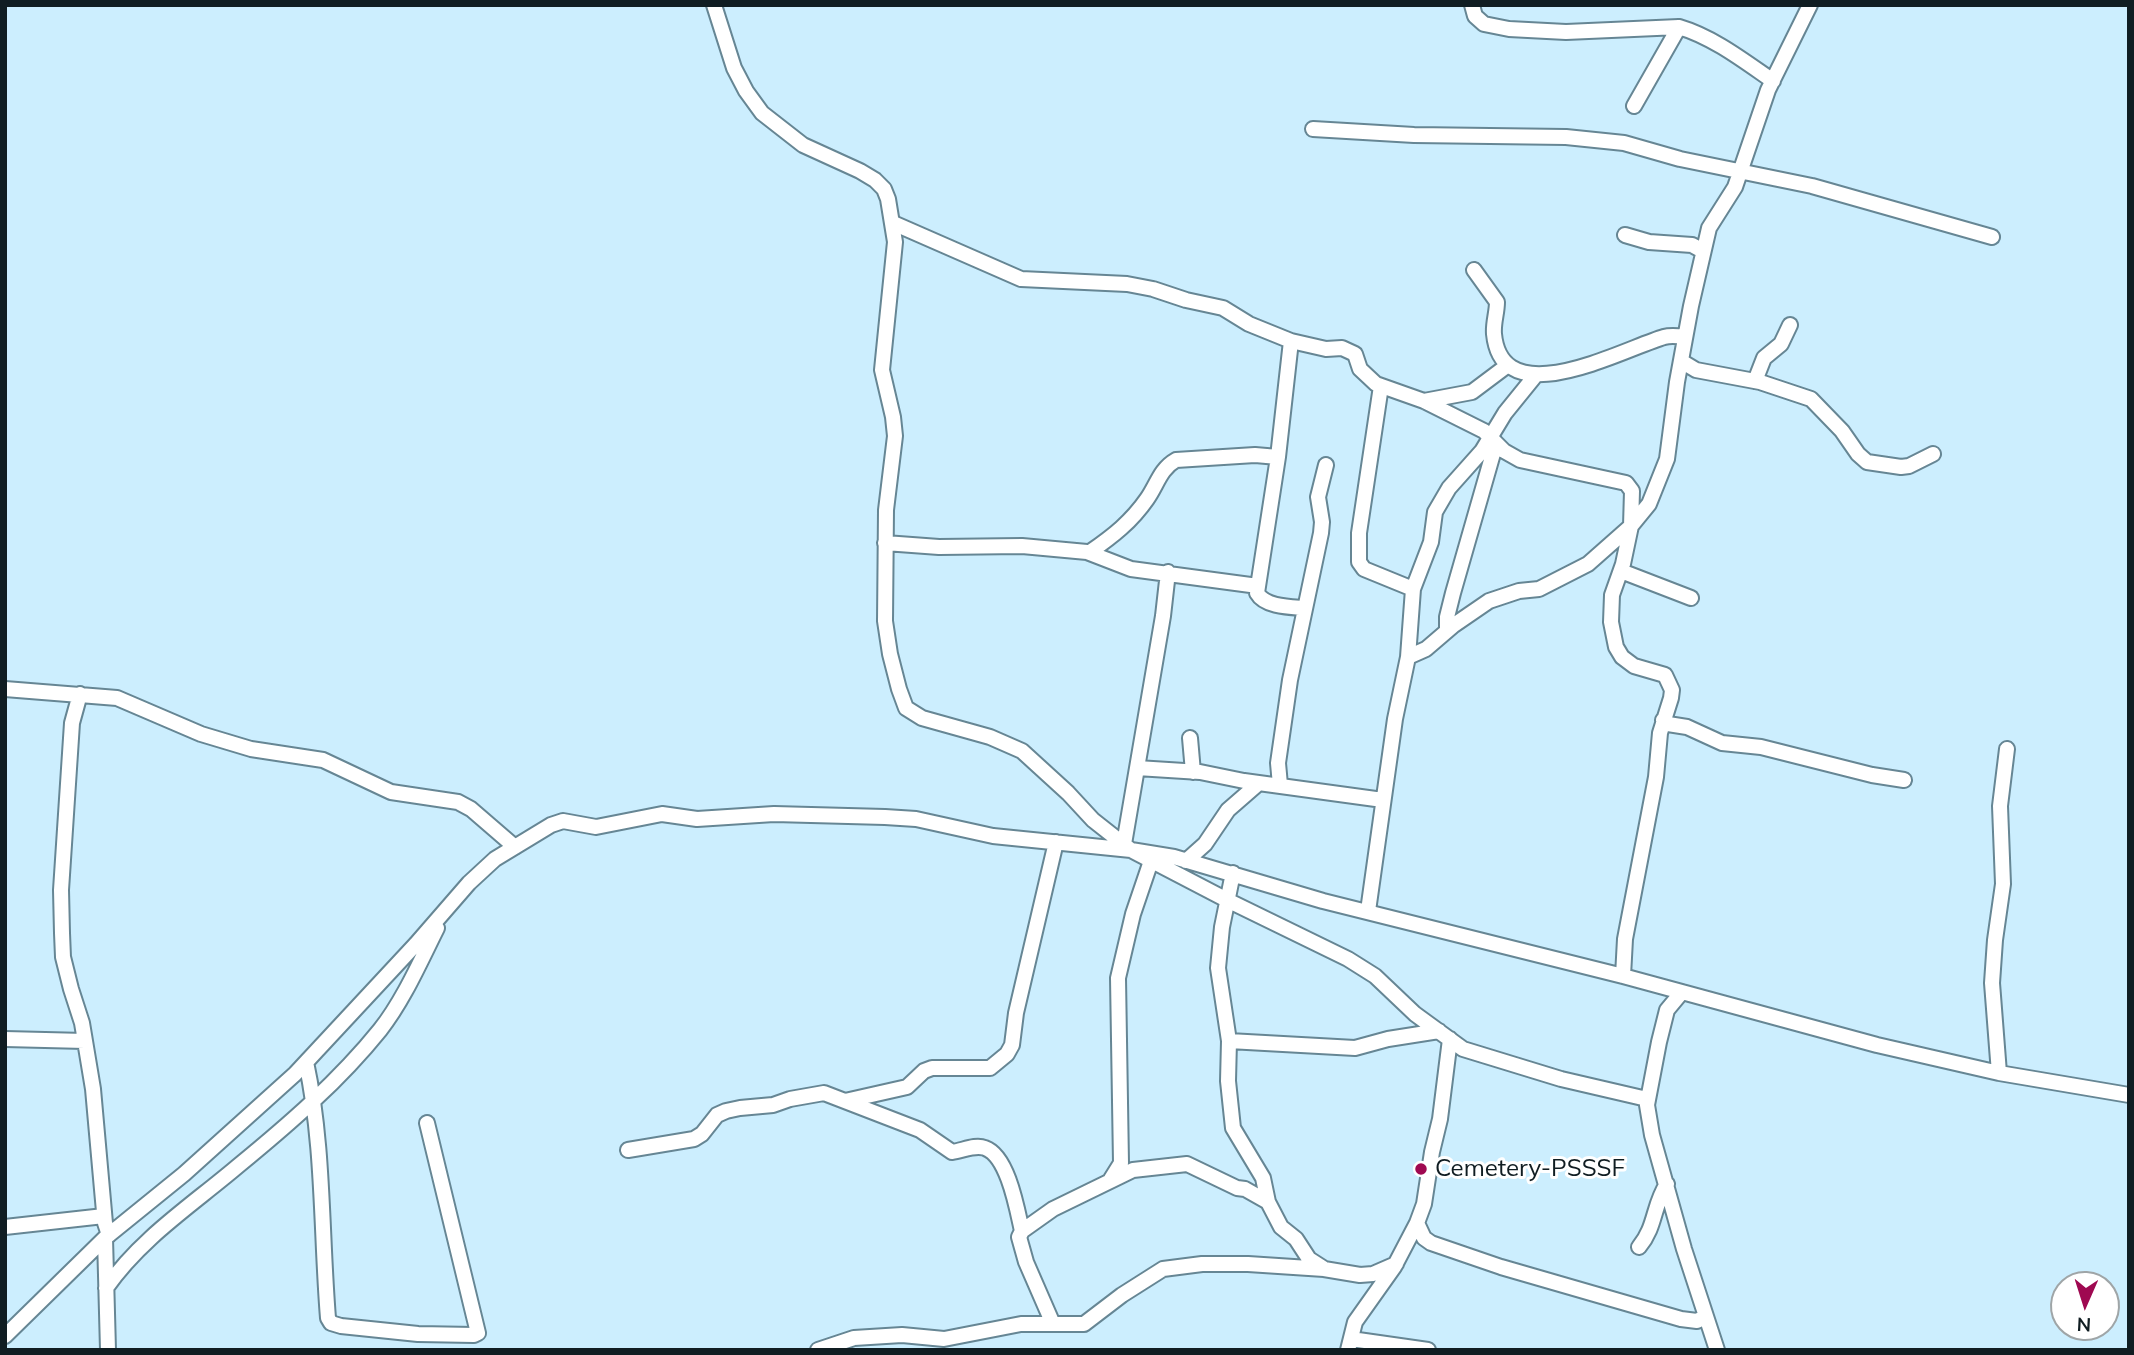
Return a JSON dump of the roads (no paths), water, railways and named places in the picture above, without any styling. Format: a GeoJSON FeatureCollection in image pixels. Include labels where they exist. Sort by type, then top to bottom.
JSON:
{"type":"FeatureCollection","features":[{"type":"Feature","properties":{"kind":"street"},"geometry":{"type":"LineString","coordinates":[[715,5],[734,68],[762,113],[803,145],[860,171],[884,189],[895,242],[883,370],[894,417],[895,436],[886,510],[885,621],[899,689],[906,708],[922,718],[990,737],[1022,751],[1093,820],[1127,847],[1348,959],[1375,976],[1415,1014],[1473,1054],[1561,1079],[1647,1099]]}},
{"type":"Feature","properties":{"kind":"street"},"geometry":{"type":"LineString","coordinates":[[1472,5],[1475,16],[1484,24],[1509,29],[1566,32],[1679,27],[1693,31],[1721,47],[1773,81]]}},
{"type":"Feature","properties":{"kind":"street"},"geometry":{"type":"LineString","coordinates":[[1408,657],[1426,649],[1489,601],[1539,589],[1588,564],[1631,526],[1652,498],[1667,459],[1685,337],[1709,228],[1729,200],[1773,81],[1810,5]]}},
{"type":"Feature","properties":{"kind":"street"},"geometry":{"type":"LineString","coordinates":[[1634,106],[1679,27]]}},
{"type":"Feature","properties":{"kind":"street"},"geometry":{"type":"LineString","coordinates":[[1313,129],[1414,135],[1566,137],[1624,143],[1680,159],[1812,186],[1992,237]]}},
{"type":"Feature","properties":{"kind":"street"},"geometry":{"type":"LineString","coordinates":[[892,223],[1021,279],[1127,284],[1153,289],[1223,308],[1249,324],[1291,341],[1326,349],[1342,348],[1354,353],[1360,369],[1381,386],[1424,401],[1484,431],[1504,451],[1520,460],[1626,483],[1632,491],[1631,526],[1610,607],[1616,647],[1628,663],[1665,675],[1672,690],[1663,720],[1656,777],[1625,939],[1623,976]]}},
{"type":"Feature","properties":{"kind":"street"},"geometry":{"type":"LineString","coordinates":[[1625,235],[1649,242],[1692,245],[1703,251]]}},
{"type":"Feature","properties":{"kind":"street"},"geometry":{"type":"LineString","coordinates":[[1474,270],[1497,302],[1494,335],[1501,356],[1508,365],[1535,376],[1593,364],[1663,337],[1685,337]]}},
{"type":"Feature","properties":{"kind":"street"},"geometry":{"type":"LineString","coordinates":[[1755,381],[1764,358],[1781,344],[1790,325]]}},
{"type":"Feature","properties":{"kind":"street"},"geometry":{"type":"LineString","coordinates":[[1291,341],[1278,457],[1258,586],[1260,599],[1304,608]]}},
{"type":"Feature","properties":{"kind":"street"},"geometry":{"type":"LineString","coordinates":[[1681,361],[1696,370],[1755,381],[1811,399],[1867,462],[1901,467],[1933,454]]}},
{"type":"Feature","properties":{"kind":"street"},"geometry":{"type":"LineString","coordinates":[[1424,401],[1472,392],[1508,365]]}},
{"type":"Feature","properties":{"kind":"street"},"geometry":{"type":"LineString","coordinates":[[1447,631],[1447,617],[1494,440],[1505,413],[1535,376]]}},
{"type":"Feature","properties":{"kind":"street"},"geometry":{"type":"LineString","coordinates":[[1381,386],[1359,533],[1359,562],[1364,569],[1413,589]]}},
{"type":"Feature","properties":{"kind":"street"},"geometry":{"type":"LineString","coordinates":[[1368,911],[1383,800],[1408,657],[1413,589],[1431,542],[1436,510],[1449,488],[1494,440]]}},
{"type":"Feature","properties":{"kind":"street"},"geometry":{"type":"LineString","coordinates":[[1090,552],[1127,525],[1149,496],[1157,479],[1169,464],[1176,460],[1255,455],[1278,457]]}},
{"type":"Feature","properties":{"kind":"street"},"geometry":{"type":"LineString","coordinates":[[1280,785],[1278,763],[1290,680],[1321,533],[1318,497],[1326,465]]}},
{"type":"Feature","properties":{"kind":"street"},"geometry":{"type":"LineString","coordinates":[[885,543],[939,547],[1022,546],[1090,552],[1121,566],[1258,586]]}},
{"type":"Feature","properties":{"kind":"street"},"geometry":{"type":"LineString","coordinates":[[1621,571],[1690,598]]}},
{"type":"Feature","properties":{"kind":"street"},"geometry":{"type":"LineString","coordinates":[[1127,847],[1168,572]]}},
{"type":"Feature","properties":{"kind":"street"},"geometry":{"type":"LineString","coordinates":[[5,689],[117,698],[201,734],[251,748],[323,760],[391,792],[457,802],[471,809],[515,847]]}},
{"type":"Feature","properties":{"kind":"street"},"geometry":{"type":"LineString","coordinates":[[80,694],[72,723],[61,890],[63,957],[82,1023],[93,1089],[107,1237],[108,1350]]}},
{"type":"Feature","properties":{"kind":"street"},"geometry":{"type":"LineString","coordinates":[[1663,720],[1722,743],[1761,747],[1871,775],[1904,780]]}},
{"type":"Feature","properties":{"kind":"street"},"geometry":{"type":"LineString","coordinates":[[1190,738],[1193,772]]}},
{"type":"Feature","properties":{"kind":"street"},"geometry":{"type":"LineString","coordinates":[[1999,1073],[1992,983],[2003,884],[1999,825],[2007,749]]}},
{"type":"Feature","properties":{"kind":"street"},"geometry":{"type":"LineString","coordinates":[[1138,768],[1193,772],[1383,800]]}},
{"type":"Feature","properties":{"kind":"street"},"geometry":{"type":"LineString","coordinates":[[1186,861],[1205,844],[1227,810],[1259,783]]}},
{"type":"Feature","properties":{"kind":"street"},"geometry":{"type":"LineString","coordinates":[[5,1336],[107,1237],[184,1174],[306,1062],[469,883],[495,859],[559,822],[566,821],[596,827],[662,814],[697,819],[774,814],[916,819],[993,836],[1127,847],[1233,873],[1323,901],[1623,976],[1803,1027],[1999,1073],[2129,1095]]}},
{"type":"Feature","properties":{"kind":"street"},"geometry":{"type":"LineString","coordinates":[[844,1101],[907,1087],[924,1071],[932,1068],[990,1068],[1007,1054],[1012,1045],[1016,1013],[1055,842]]}},
{"type":"Feature","properties":{"kind":"street"},"geometry":{"type":"LineString","coordinates":[[1110,1180],[1121,1163],[1118,978],[1133,914],[1151,861]]}},
{"type":"Feature","properties":{"kind":"street"},"geometry":{"type":"LineString","coordinates":[[1233,873],[1218,968],[1229,1041],[1228,1081],[1233,1128],[1263,1178],[1268,1202],[1281,1227],[1296,1239],[1309,1259],[1324,1269]]}},
{"type":"Feature","properties":{"kind":"street"},"geometry":{"type":"LineString","coordinates":[[106,1288],[117,1272],[170,1220],[264,1145],[353,1061],[381,1029],[447,908]]}},
{"type":"Feature","properties":{"kind":"street"},"geometry":{"type":"LineString","coordinates":[[1682,992],[1667,1010],[1647,1099],[1652,1135],[1717,1350]]}},
{"type":"Feature","properties":{"kind":"street"},"geometry":{"type":"LineString","coordinates":[[1229,1041],[1355,1048],[1388,1039],[1445,1035]]}},
{"type":"Feature","properties":{"kind":"street"},"geometry":{"type":"LineString","coordinates":[[1428,1350],[1350,1344],[1355,1322],[1396,1264],[1424,1204],[1440,1119],[1445,1035]]}},
{"type":"Feature","properties":{"kind":"street"},"geometry":{"type":"LineString","coordinates":[[5,1039],[85,1041]]}},
{"type":"Feature","properties":{"kind":"street"},"geometry":{"type":"LineString","coordinates":[[306,1062],[313,1100],[329,1321],[341,1326],[375,1331],[474,1335],[478,1331],[427,1123]]}},
{"type":"Feature","properties":{"kind":"street"},"geometry":{"type":"LineString","coordinates":[[628,1150],[694,1139],[702,1134],[717,1115],[740,1108],[773,1105],[824,1093],[920,1130],[952,1152],[977,1147],[991,1151],[998,1157],[1013,1192],[1022,1231]]}},
{"type":"Feature","properties":{"kind":"street"},"geometry":{"type":"LineString","coordinates":[[1053,1324],[1026,1262],[1019,1237],[1022,1231],[1053,1209],[1133,1170],[1187,1164],[1268,1202]]}},
{"type":"Feature","properties":{"kind":"street"},"geometry":{"type":"LineString","coordinates":[[1639,1247],[1650,1233],[1658,1200],[1667,1184]]}},
{"type":"Feature","properties":{"kind":"street"},"geometry":{"type":"LineString","coordinates":[[5,1227],[104,1216]]}},
{"type":"Feature","properties":{"kind":"street"},"geometry":{"type":"LineString","coordinates":[[1417,1223],[1424,1238],[1431,1243],[1501,1267],[1681,1319],[1697,1321],[1705,1317]]}},
{"type":"Feature","properties":{"kind":"street"},"geometry":{"type":"LineString","coordinates":[[818,1350],[854,1338],[902,1335],[944,1339],[1009,1325],[1084,1324],[1163,1269],[1217,1264],[1324,1269],[1360,1275],[1373,1274],[1396,1264]]}},
{"type":"Feature","properties":{"kind":"place","name":"Cemetery-PSSSF"},"geometry":{"type":"Point","coordinates":[1421,1169]}}]}
